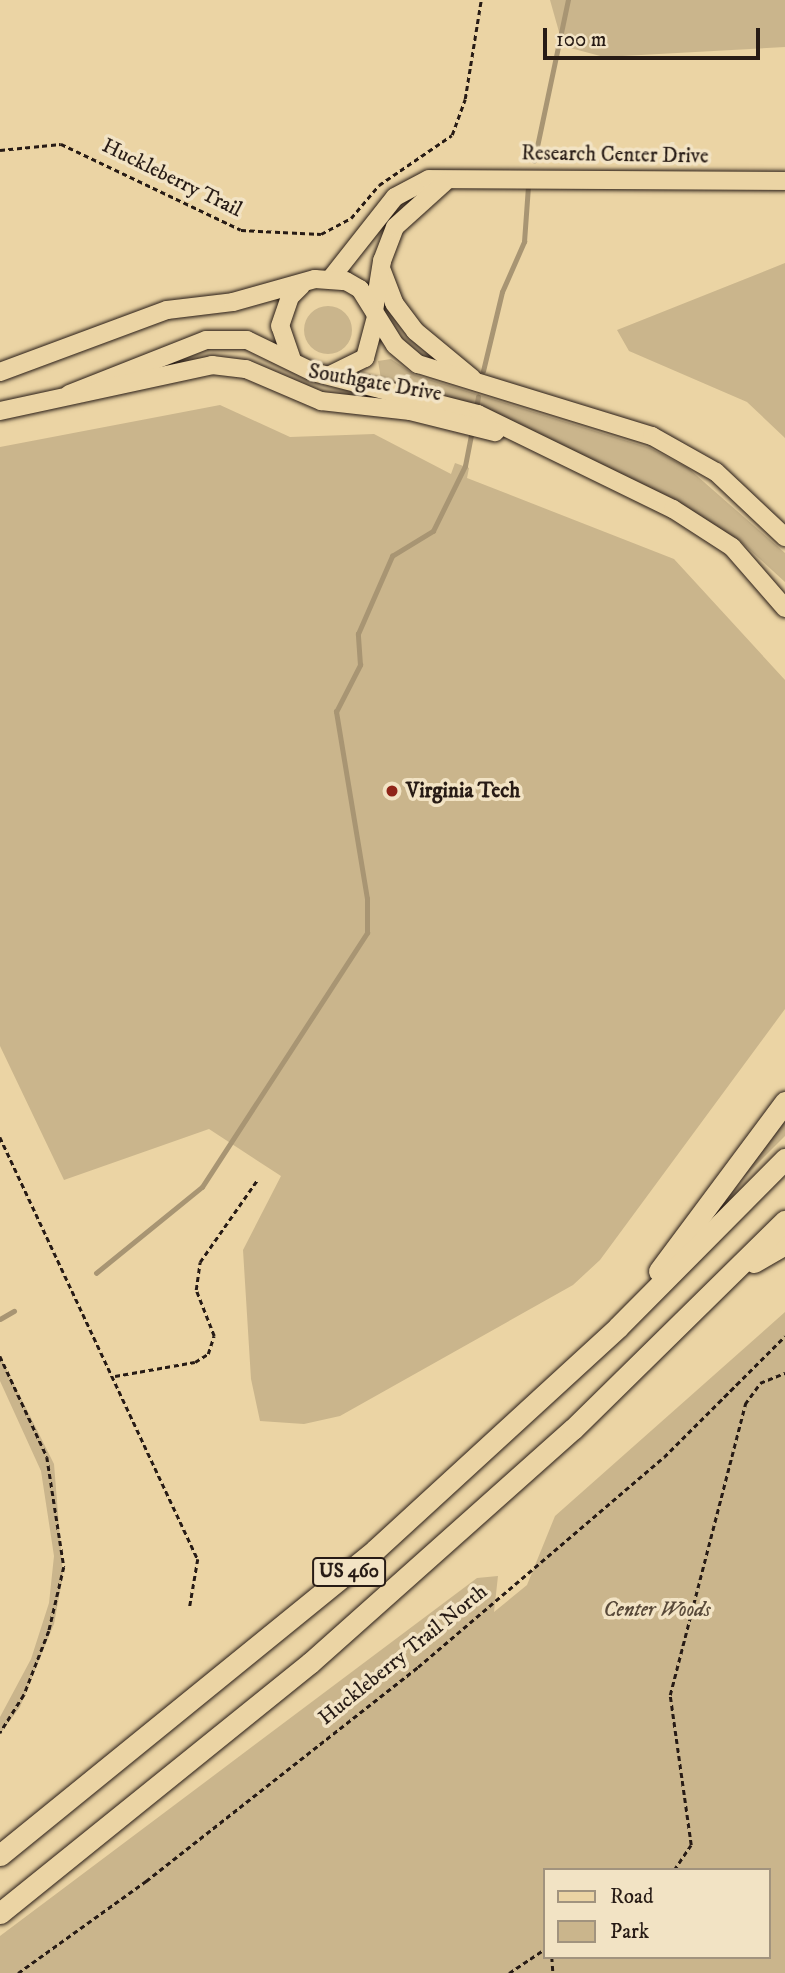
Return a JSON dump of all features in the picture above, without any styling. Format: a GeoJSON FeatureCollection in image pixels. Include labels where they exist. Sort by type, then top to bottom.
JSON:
{"type":"FeatureCollection","features":[{"type":"Feature","properties":{"kind":"highway"},"geometry":{"type":"LineString","coordinates":[[618,1327],[785,1102]]}},
{"type":"Feature","properties":{"kind":"highway","name":"US 460"},"geometry":{"type":"LineString","coordinates":[[0,1855],[364,1559],[618,1327],[785,1159]]}},
{"type":"Feature","properties":{"kind":"highway","name":"US 460"},"geometry":{"type":"LineString","coordinates":[[0,1913],[310,1663],[573,1429],[785,1221]]}},
{"type":"Feature","properties":{"kind":"highway"},"geometry":{"type":"LineString","coordinates":[[734,1273],[785,1244]]}},
{"type":"Feature","properties":{"kind":"main road","name":"Research Center Drive"},"geometry":{"type":"LineString","coordinates":[[331,278],[394,197],[429,179],[445,181],[502,175],[785,181]]}},
{"type":"Feature","properties":{"kind":"main road"},"geometry":{"type":"LineString","coordinates":[[375,314],[381,267],[395,227],[445,181]]}},
{"type":"Feature","properties":{"kind":"main road"},"geometry":{"type":"LineString","coordinates":[[381,267],[405,318],[477,383]]}},
{"type":"Feature","properties":{"kind":"main road"},"geometry":{"type":"LineString","coordinates":[[0,372],[51,358],[148,316],[331,278]]}},
{"type":"Feature","properties":{"kind":"main road","name":"Southgate Drive"},"geometry":{"type":"LineString","coordinates":[[331,278],[360,289],[375,314],[418,364],[652,436],[693,456],[785,537]]}},
{"type":"Feature","properties":{"kind":"main road","name":"Southgate Drive"},"geometry":{"type":"LineString","coordinates":[[293,361],[280,326],[301,286]]}},
{"type":"Feature","properties":{"kind":"main road","name":"Southgate Drive"},"geometry":{"type":"LineString","coordinates":[[327,375],[365,358],[375,314]]}},
{"type":"Feature","properties":{"kind":"main road","name":"Southgate Drive"},"geometry":{"type":"LineString","coordinates":[[69,394],[144,360],[221,337],[247,340],[327,375],[435,400],[552,450],[705,527],[752,566],[785,608]]}},
{"type":"Feature","properties":{"kind":"main road","name":"Southgate Drive"},"geometry":{"type":"LineString","coordinates":[[0,411],[191,367],[228,366],[314,399],[444,418],[552,450]]}},
{"type":"Feature","properties":{"kind":"path","name":"Huckleberry Trail"},"geometry":{"type":"LineString","coordinates":[[0,150],[61,144],[241,230],[321,234],[351,218],[379,185],[452,135],[465,99],[481,0]]}},
{"type":"Feature","properties":{"kind":"path"},"geometry":{"type":"LineString","coordinates":[[0,1137],[115,1376],[198,1559],[190,1606]]}},
{"type":"Feature","properties":{"kind":"path"},"geometry":{"type":"LineString","coordinates":[[115,1376],[195,1362],[208,1354],[214,1336],[196,1290],[200,1262],[258,1179]]}},
{"type":"Feature","properties":{"kind":"path","name":"Huckleberry Trail North"},"geometry":{"type":"LineString","coordinates":[[18,1973],[146,1881],[418,1667],[664,1457],[785,1336]]}},
{"type":"Feature","properties":{"kind":"path"},"geometry":{"type":"LineString","coordinates":[[0,1356],[47,1457],[64,1567],[49,1631],[24,1695],[0,1732]]}},
{"type":"Feature","properties":{"kind":"path"},"geometry":{"type":"LineString","coordinates":[[675,1868],[691,1845],[670,1695],[745,1404],[760,1383],[785,1373]]}},
{"type":"Feature","properties":{"kind":"path"},"geometry":{"type":"LineString","coordinates":[[509,1973],[544,1950]]}},
{"type":"Feature","properties":{"kind":"green space"},"geometry":{"type":"Polygon","coordinates":[[[550,0],[785,0],[785,47],[604,57],[563,46],[550,0]]]}},
{"type":"Feature","properties":{"kind":"green space"},"geometry":{"type":"Polygon","coordinates":[[[785,263],[785,438],[747,402],[629,351],[617,330],[785,263]]]}},
{"type":"Feature","properties":{"kind":"green space"},"geometry":{"type":"Polygon","coordinates":[[[328,306],[337,307],[345,313],[351,321],[351,339],[345,347],[337,353],[328,354],[319,353],[311,347],[305,339],[304,330],[305,321],[311,313],[319,307],[328,306]]]}},
{"type":"Feature","properties":{"kind":"green space"},"geometry":{"type":"Polygon","coordinates":[[[391,359],[415,375],[650,448],[688,468],[785,553],[785,582],[740,541],[675,501],[480,410],[381,379],[378,361],[391,359]]]}},
{"type":"Feature","properties":{"kind":"green space","name":"Virginia Tech"},"geometry":{"type":"Polygon","coordinates":[[[220,405],[290,437],[374,434],[451,474],[455,463],[469,468],[467,478],[674,559],[785,680],[785,1009],[600,1260],[573,1285],[340,1416],[304,1424],[260,1421],[251,1379],[243,1250],[281,1176],[209,1129],[64,1180],[0,1046],[0,447],[220,405]]]}},
{"type":"Feature","properties":{"kind":"green space"},"geometry":{"type":"Polygon","coordinates":[[[785,1120],[785,1136],[733,1188],[785,1120]]]}},
{"type":"Feature","properties":{"kind":"green space","name":"Center Woods"},"geometry":{"type":"Polygon","coordinates":[[[785,1312],[785,1973],[0,1973],[0,1936],[477,1578],[498,1576],[494,1612],[527,1585],[555,1516],[785,1312]]]}},
{"type":"Feature","properties":{"kind":"green space"},"geometry":{"type":"Polygon","coordinates":[[[0,1356],[54,1464],[63,1575],[54,1624],[20,1707],[0,1734],[0,1717],[31,1659],[49,1603],[54,1556],[41,1471],[0,1381],[0,1356]]]}},
{"type":"Feature","properties":{"kind":"waterway"},"geometry":{"type":"LineString","coordinates":[[534,161],[568,0]]}},
{"type":"Feature","properties":{"kind":"waterway"},"geometry":{"type":"LineString","coordinates":[[483,371],[502,292],[524,242],[528,186]]}},
{"type":"Feature","properties":{"kind":"waterway"},"geometry":{"type":"LineString","coordinates":[[477,403],[478,397]]}},
{"type":"Feature","properties":{"kind":"waterway"},"geometry":{"type":"LineString","coordinates":[[96,1273],[202,1187],[367,933],[367,899],[336,712],[360,665],[358,634],[392,556],[433,531],[465,466],[471,434]]}},
{"type":"Feature","properties":{"kind":"waterway"},"geometry":{"type":"LineString","coordinates":[[0,1319],[14,1311]]}},
{"type":"Feature","properties":{"kind":"place","name":"Virginia Tech"},"geometry":{"type":"Point","coordinates":[392,791]}}]}
